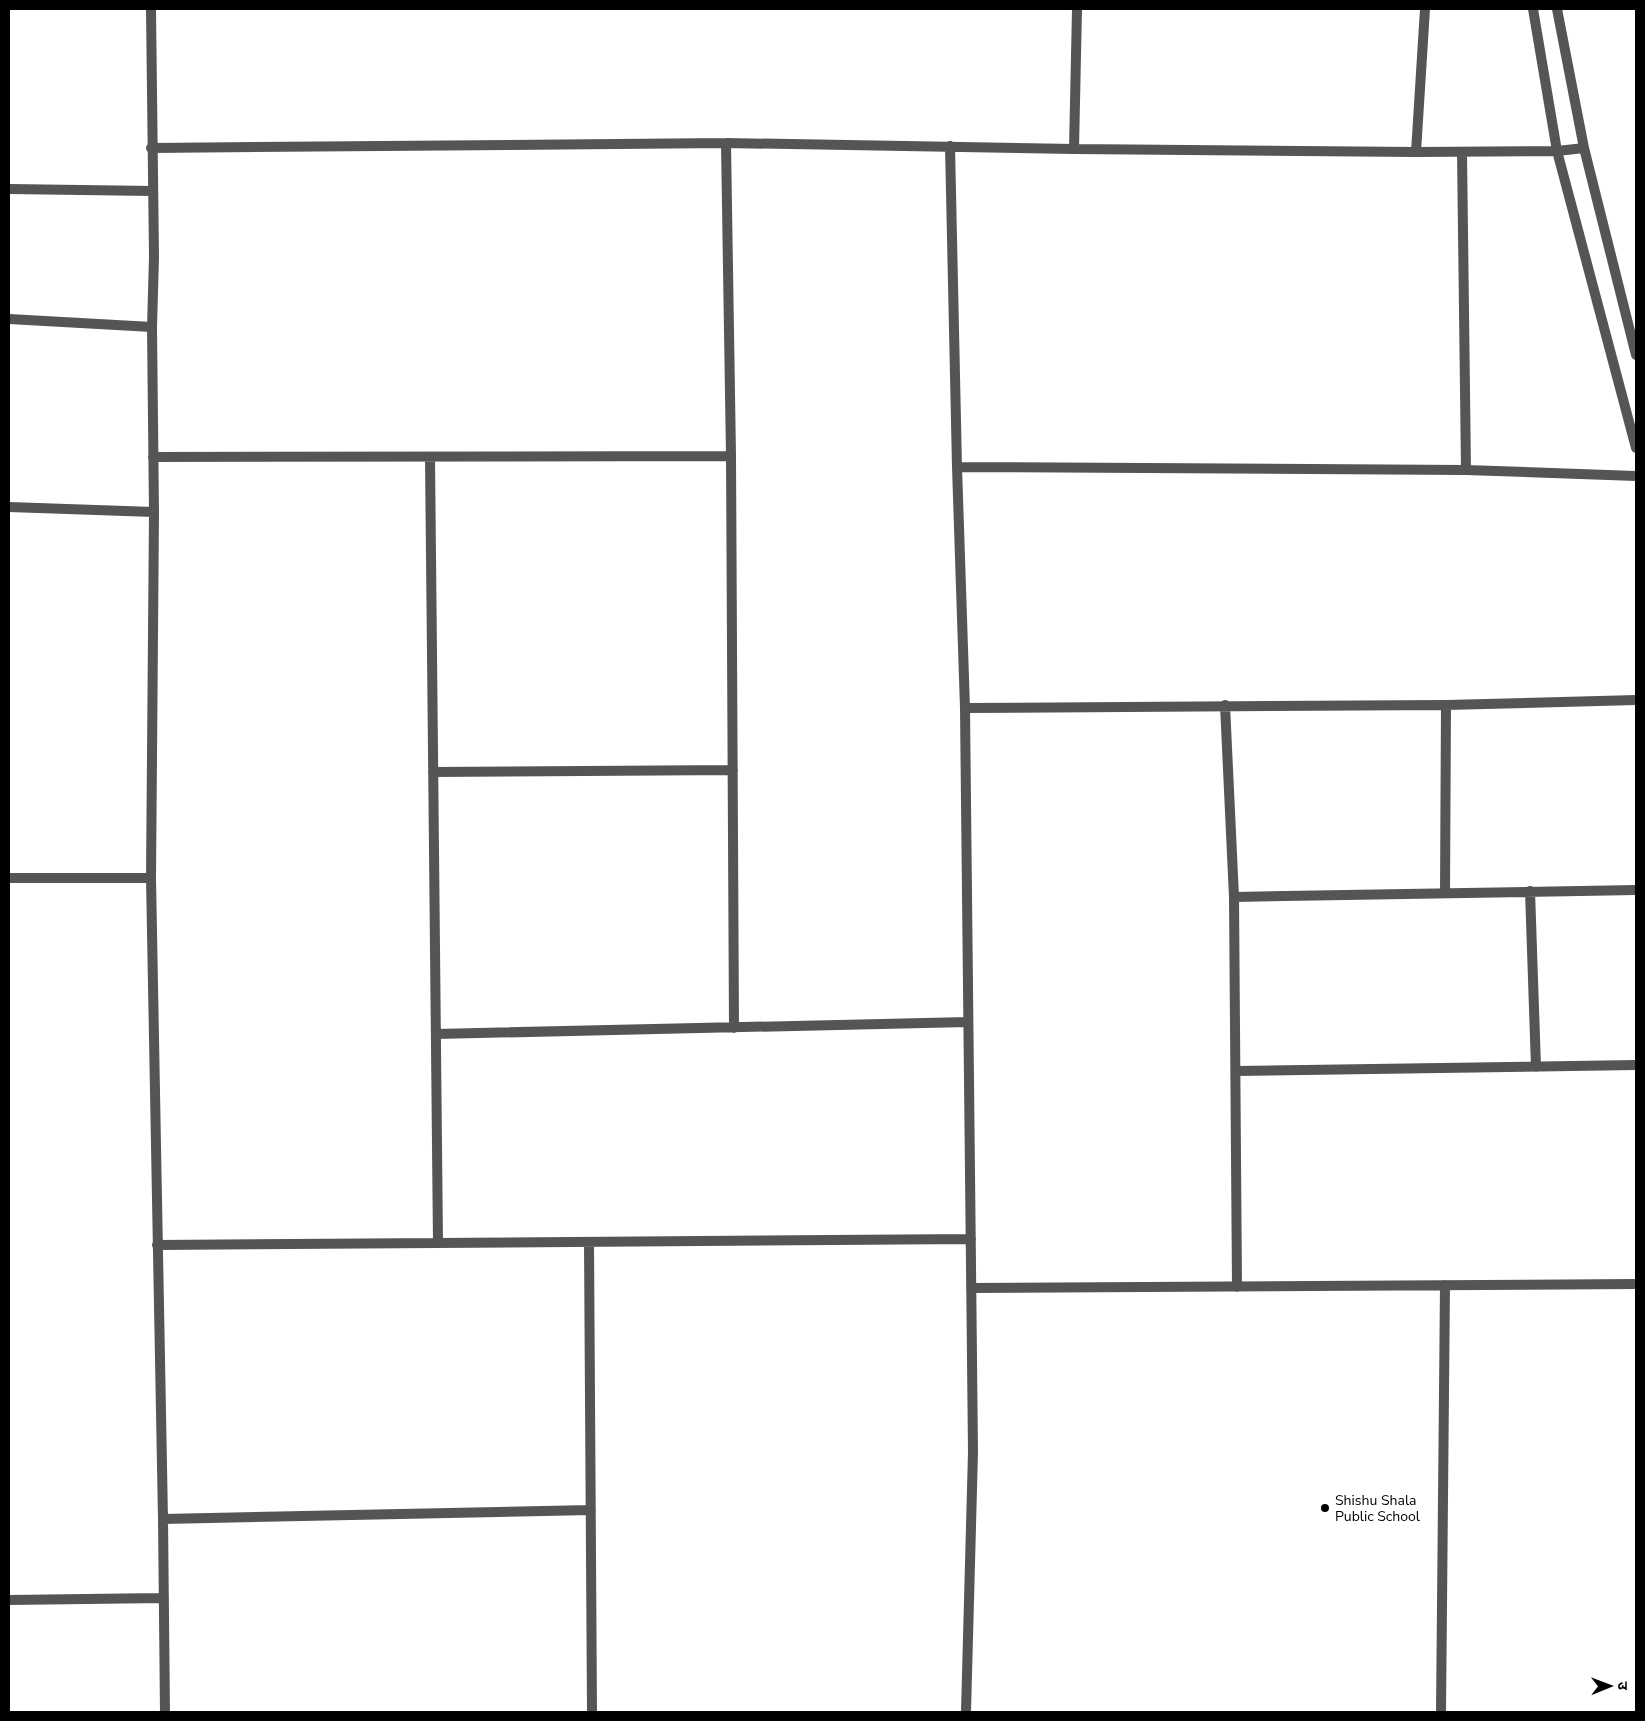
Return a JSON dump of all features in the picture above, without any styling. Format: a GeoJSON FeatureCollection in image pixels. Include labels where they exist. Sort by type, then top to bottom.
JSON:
{"type":"FeatureCollection","features":[{"type":"Feature","properties":{"kind":"street"},"geometry":{"type":"LineString","coordinates":[[151,9],[151,148],[154,257],[152,327],[154,512],[150,878],[165,1712]]}},
{"type":"Feature","properties":{"kind":"street"},"geometry":{"type":"LineString","coordinates":[[1074,149],[1077,9]]}},
{"type":"Feature","properties":{"kind":"street"},"geometry":{"type":"LineString","coordinates":[[1416,152],[1426,9]]}},
{"type":"Feature","properties":{"kind":"street"},"geometry":{"type":"LineString","coordinates":[[1532,9],[1557,151],[1636,448]]}},
{"type":"Feature","properties":{"kind":"street"},"geometry":{"type":"LineString","coordinates":[[1557,9],[1584,148],[1636,356]]}},
{"type":"Feature","properties":{"kind":"street"},"geometry":{"type":"LineString","coordinates":[[151,148],[726,143],[1416,152],[1557,151],[1584,148]]}},
{"type":"Feature","properties":{"kind":"street"},"geometry":{"type":"LineString","coordinates":[[726,143],[731,456],[734,1028]]}},
{"type":"Feature","properties":{"kind":"street"},"geometry":{"type":"LineString","coordinates":[[950,146],[956,468],[964,708],[973,1452],[966,1712]]}},
{"type":"Feature","properties":{"kind":"street"},"geometry":{"type":"LineString","coordinates":[[1462,152],[1466,470]]}},
{"type":"Feature","properties":{"kind":"street"},"geometry":{"type":"LineString","coordinates":[[9,189],[152,191]]}},
{"type":"Feature","properties":{"kind":"street"},"geometry":{"type":"LineString","coordinates":[[9,319],[152,327]]}},
{"type":"Feature","properties":{"kind":"street"},"geometry":{"type":"LineString","coordinates":[[153,457],[731,456]]}},
{"type":"Feature","properties":{"kind":"street"},"geometry":{"type":"LineString","coordinates":[[430,458],[438,1243]]}},
{"type":"Feature","properties":{"kind":"street"},"geometry":{"type":"LineString","coordinates":[[956,468],[1466,470],[1636,476]]}},
{"type":"Feature","properties":{"kind":"street"},"geometry":{"type":"LineString","coordinates":[[9,507],[154,512]]}},
{"type":"Feature","properties":{"kind":"street"},"geometry":{"type":"LineString","coordinates":[[964,708],[1446,705],[1636,700]]}},
{"type":"Feature","properties":{"kind":"street"},"geometry":{"type":"LineString","coordinates":[[1225,705],[1234,897],[1237,1287]]}},
{"type":"Feature","properties":{"kind":"street"},"geometry":{"type":"LineString","coordinates":[[1445,893],[1446,705]]}},
{"type":"Feature","properties":{"kind":"street"},"geometry":{"type":"LineString","coordinates":[[433,772],[733,770]]}},
{"type":"Feature","properties":{"kind":"street"},"geometry":{"type":"LineString","coordinates":[[9,878],[150,878]]}},
{"type":"Feature","properties":{"kind":"street"},"geometry":{"type":"LineString","coordinates":[[1234,897],[1636,890]]}},
{"type":"Feature","properties":{"kind":"street"},"geometry":{"type":"LineString","coordinates":[[1530,891],[1536,1067]]}},
{"type":"Feature","properties":{"kind":"street"},"geometry":{"type":"LineString","coordinates":[[436,1034],[968,1022]]}},
{"type":"Feature","properties":{"kind":"street"},"geometry":{"type":"LineString","coordinates":[[1236,1071],[1636,1065]]}},
{"type":"Feature","properties":{"kind":"street"},"geometry":{"type":"LineString","coordinates":[[157,1245],[970,1239]]}},
{"type":"Feature","properties":{"kind":"street"},"geometry":{"type":"LineString","coordinates":[[589,1242],[592,1712]]}},
{"type":"Feature","properties":{"kind":"street"},"geometry":{"type":"LineString","coordinates":[[971,1288],[1636,1284]]}},
{"type":"Feature","properties":{"kind":"street"},"geometry":{"type":"LineString","coordinates":[[1441,1712],[1445,1285]]}},
{"type":"Feature","properties":{"kind":"street"},"geometry":{"type":"LineString","coordinates":[[163,1519],[591,1510]]}},
{"type":"Feature","properties":{"kind":"street"},"geometry":{"type":"LineString","coordinates":[[9,1600],[164,1598]]}},
{"type":"Feature","properties":{"kind":"place","name":"Shishu Shala Public School"},"geometry":{"type":"Point","coordinates":[1325,1508]}}]}
